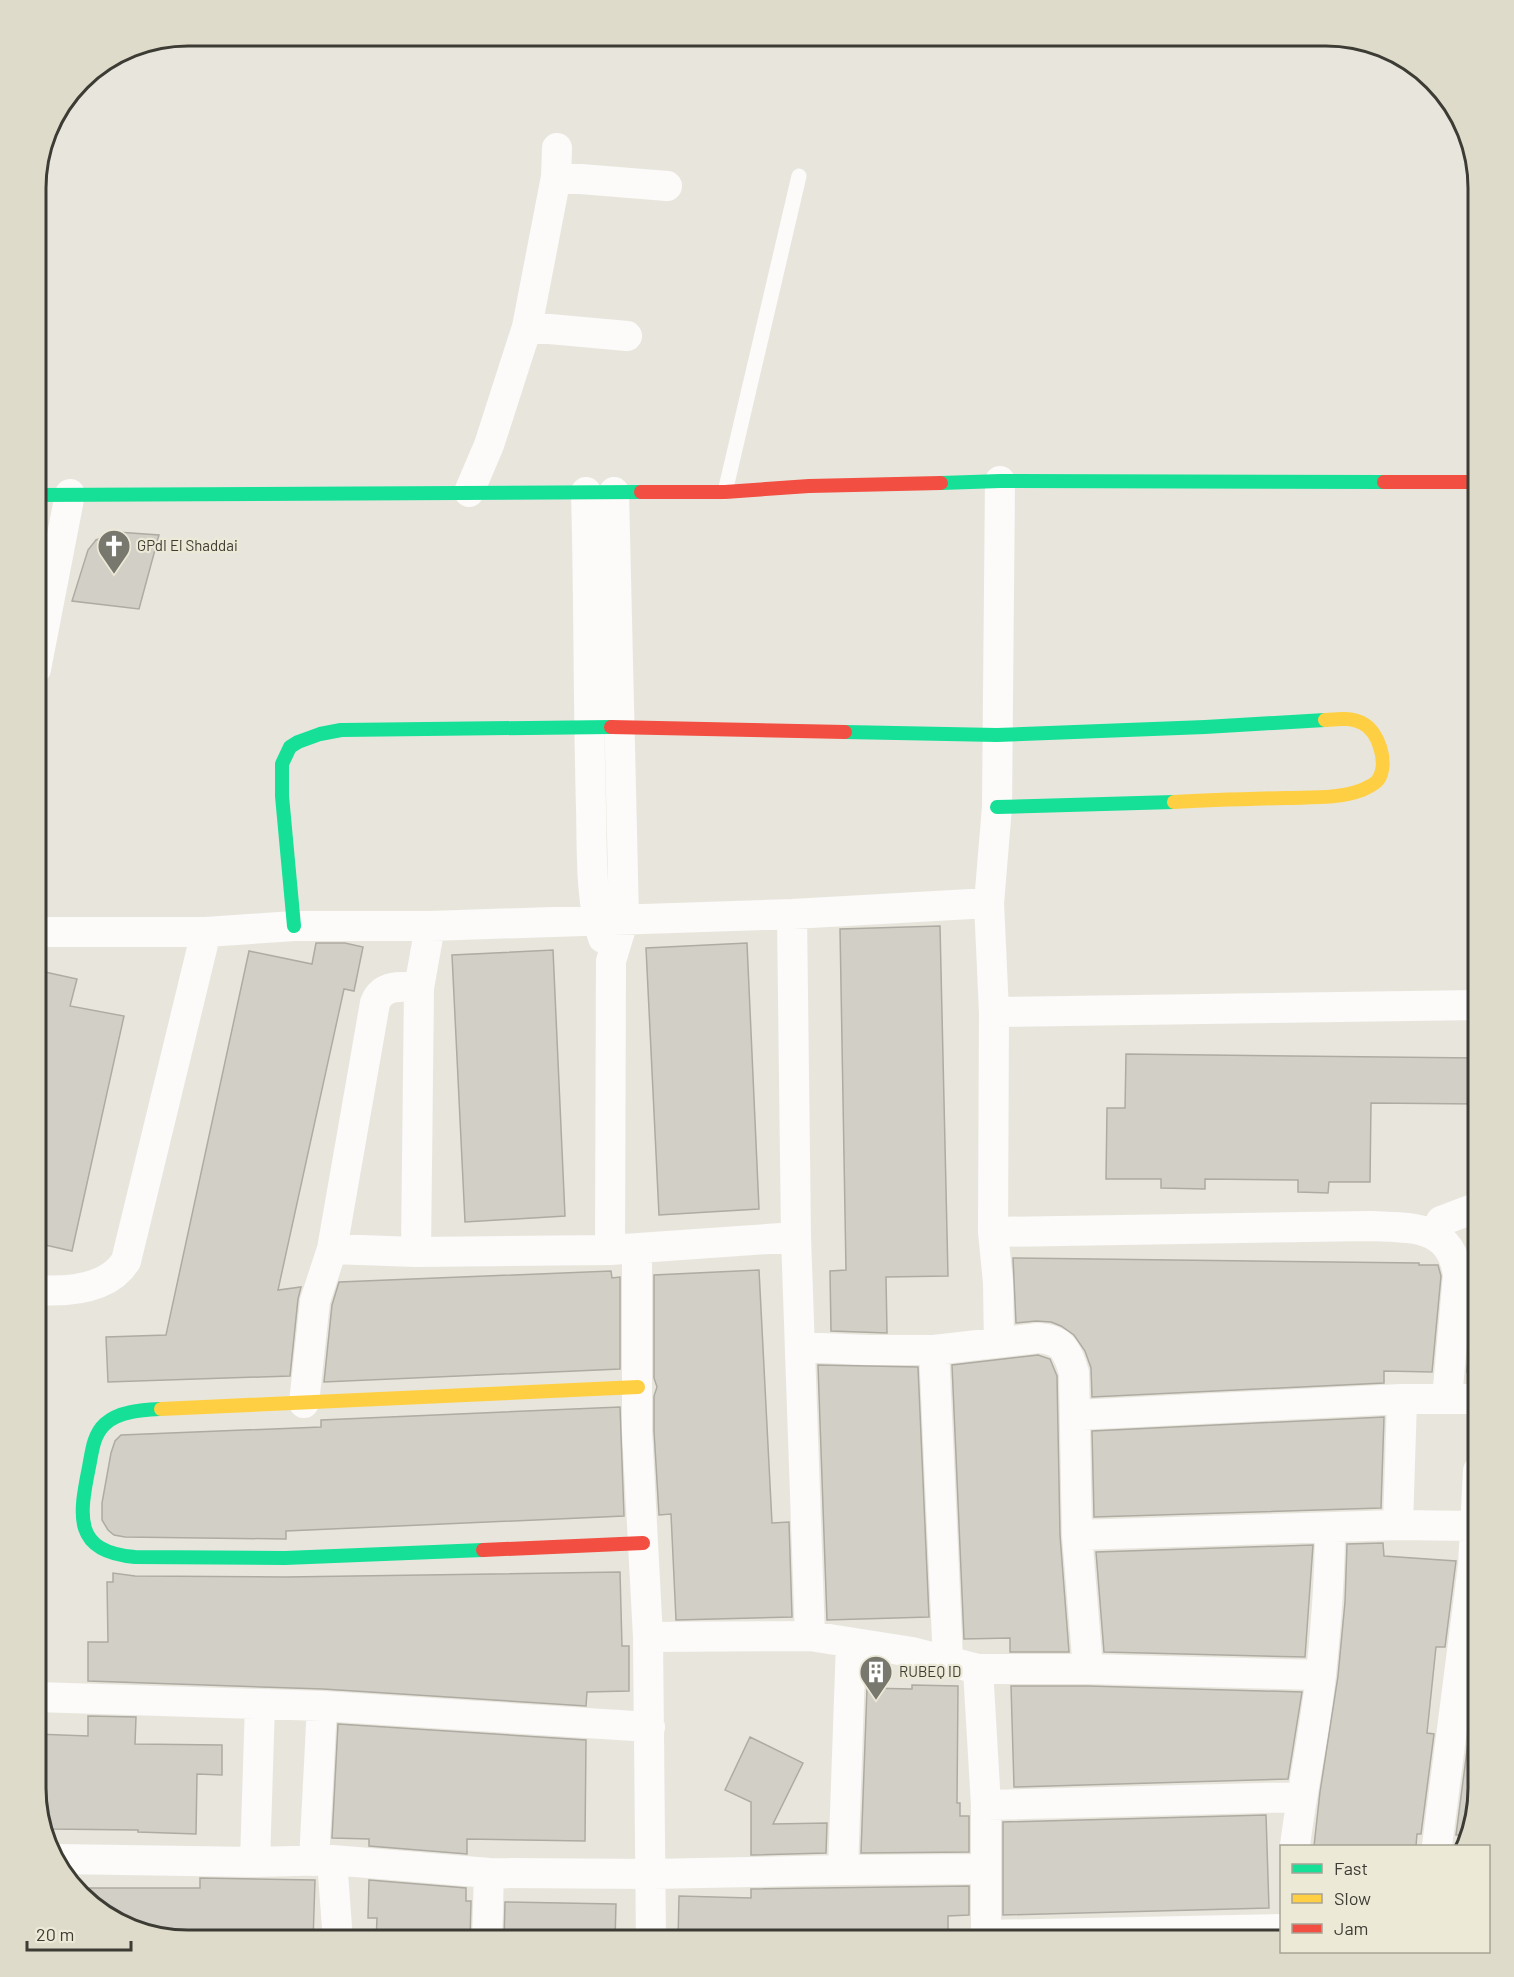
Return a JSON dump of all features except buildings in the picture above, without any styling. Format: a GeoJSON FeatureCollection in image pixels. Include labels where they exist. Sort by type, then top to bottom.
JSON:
{"type":"FeatureCollection","features":[{"type":"Feature","properties":{"kind":"street"},"geometry":{"type":"LineString","coordinates":[[469,492],[489,445],[526,327],[557,162],[667,186]]}},
{"type":"Feature","properties":{"kind":"street"},"geometry":{"type":"LineString","coordinates":[[526,327],[627,336]]}},
{"type":"Feature","properties":{"kind":"street"},"geometry":{"type":"LineString","coordinates":[[999,1342],[998,1282],[993,1232],[994,1012],[989,903],[997,807],[1000,481]]}},
{"type":"Feature","properties":{"kind":"street"},"geometry":{"type":"LineString","coordinates":[[47,495],[725,492],[810,486],[1000,481],[1468,482]]}},
{"type":"Feature","properties":{"kind":"street"},"geometry":{"type":"LineString","coordinates":[[600,492],[602,567],[618,727],[610,961],[623,1249],[638,1387],[637,1431],[648,1637],[651,1930]]}},
{"type":"Feature","properties":{"kind":"street"},"geometry":{"type":"LineString","coordinates":[[47,614],[70,494]]}},
{"type":"Feature","properties":{"kind":"street"},"geometry":{"type":"LineString","coordinates":[[602,567],[588,726],[610,919]]}},
{"type":"Feature","properties":{"kind":"street"},"geometry":{"type":"LineString","coordinates":[[294,926],[282,796],[282,764],[290,747],[298,742],[341,730],[588,726],[997,735],[1344,719],[1366,724],[1375,733],[1380,747],[1381,776],[1377,782],[1351,794],[1321,797],[997,807]]}},
{"type":"Feature","properties":{"kind":"street"},"geometry":{"type":"LineString","coordinates":[[47,932],[206,932],[294,926],[430,926],[792,914],[989,903]]}},
{"type":"Feature","properties":{"kind":"street"},"geometry":{"type":"LineString","coordinates":[[792,914],[796,1237],[810,1636]]}},
{"type":"Feature","properties":{"kind":"street"},"geometry":{"type":"LineString","coordinates":[[416,1252],[419,988],[430,926]]}},
{"type":"Feature","properties":{"kind":"street"},"geometry":{"type":"LineString","coordinates":[[46,1290],[92,1286],[121,1270],[126,1261],[206,932]]}},
{"type":"Feature","properties":{"kind":"street"},"geometry":{"type":"LineString","coordinates":[[304,1403],[315,1301],[332,1249],[375,1003],[377,996],[392,987],[419,988]]}},
{"type":"Feature","properties":{"kind":"street"},"geometry":{"type":"LineString","coordinates":[[994,1012],[1468,1005]]}},
{"type":"Feature","properties":{"kind":"street"},"geometry":{"type":"LineString","coordinates":[[1434,1234],[1441,1221],[1468,1211]]}},
{"type":"Feature","properties":{"kind":"street"},"geometry":{"type":"LineString","coordinates":[[993,1232],[1372,1226],[1406,1228],[1434,1234],[1449,1247],[1457,1264],[1458,1275],[1447,1399]]}},
{"type":"Feature","properties":{"kind":"street"},"geometry":{"type":"LineString","coordinates":[[332,1249],[416,1252],[623,1249],[796,1237]]}},
{"type":"Feature","properties":{"kind":"street"},"geometry":{"type":"LineString","coordinates":[[800,1347],[934,1350],[1047,1338],[1062,1346],[1074,1373],[1077,1535],[1088,1669]]}},
{"type":"Feature","properties":{"kind":"street"},"geometry":{"type":"LineString","coordinates":[[934,1350],[948,1660]]}},
{"type":"Feature","properties":{"kind":"street"},"geometry":{"type":"LineString","coordinates":[[638,1387],[187,1407],[115,1416],[103,1425],[93,1446],[82,1496],[83,1520],[87,1532],[103,1550],[117,1555],[135,1557],[285,1558],[643,1543]]}},
{"type":"Feature","properties":{"kind":"street"},"geometry":{"type":"LineString","coordinates":[[1076,1415],[1402,1399],[1468,1399]]}},
{"type":"Feature","properties":{"kind":"street"},"geometry":{"type":"LineString","coordinates":[[1398,1525],[1402,1399]]}},
{"type":"Feature","properties":{"kind":"street"},"geometry":{"type":"LineString","coordinates":[[1077,1535],[1398,1525],[1468,1526]]}},
{"type":"Feature","properties":{"kind":"street"},"geometry":{"type":"LineString","coordinates":[[1295,1845],[1321,1675],[1330,1569],[1330,1528]]}},
{"type":"Feature","properties":{"kind":"street"},"geometry":{"type":"LineString","coordinates":[[648,1637],[810,1636],[912,1652],[978,1669],[1088,1669],[1321,1675]]}},
{"type":"Feature","properties":{"kind":"street"},"geometry":{"type":"LineString","coordinates":[[843,1870],[851,1643]]}},
{"type":"Feature","properties":{"kind":"street"},"geometry":{"type":"LineString","coordinates":[[978,1669],[986,1805],[986,1930]]}},
{"type":"Feature","properties":{"kind":"street"},"geometry":{"type":"LineString","coordinates":[[1437,1845],[1465,1721],[1468,1674]]}},
{"type":"Feature","properties":{"kind":"street"},"geometry":{"type":"LineString","coordinates":[[46,1697],[322,1706],[650,1727]]}},
{"type":"Feature","properties":{"kind":"street"},"geometry":{"type":"LineString","coordinates":[[255,1862],[260,1704]]}},
{"type":"Feature","properties":{"kind":"street"},"geometry":{"type":"LineString","coordinates":[[322,1706],[323,1860],[336,1930]]}},
{"type":"Feature","properties":{"kind":"street"},"geometry":{"type":"LineString","coordinates":[[986,1805],[1301,1797]]}},
{"type":"Feature","properties":{"kind":"street"},"geometry":{"type":"LineString","coordinates":[[66,1859],[255,1862],[323,1860],[489,1873],[651,1874],[985,1869]]}},
{"type":"Feature","properties":{"kind":"street"},"geometry":{"type":"LineString","coordinates":[[487,1930],[489,1873]]}},
{"type":"Feature","properties":{"kind":"street"},"geometry":{"type":"LineString","coordinates":[[1248,1930],[1280,1929]]}},
{"type":"Feature","properties":{"kind":"lane"},"geometry":{"type":"LineString","coordinates":[[725,492],[800,176]]}},
{"type":"Feature","properties":{"kind":"traffic: fast"},"geometry":{"type":"LineString","coordinates":[[941,483],[1000,481],[1384,482]]}},
{"type":"Feature","properties":{"kind":"traffic: fast"},"geometry":{"type":"LineString","coordinates":[[47,495],[641,492]]}},
{"type":"Feature","properties":{"kind":"traffic: fast"},"geometry":{"type":"LineString","coordinates":[[845,732],[997,735],[1325,720]]}},
{"type":"Feature","properties":{"kind":"traffic: fast"},"geometry":{"type":"LineString","coordinates":[[294,926],[282,796],[282,764],[290,747],[320,734],[341,730],[611,727]]}},
{"type":"Feature","properties":{"kind":"traffic: fast"},"geometry":{"type":"LineString","coordinates":[[997,807],[1174,802]]}},
{"type":"Feature","properties":{"kind":"traffic: fast"},"geometry":{"type":"LineString","coordinates":[[161,1409],[117,1416],[105,1424],[95,1438],[83,1501],[83,1516],[85,1528],[100,1548],[115,1554],[135,1557],[285,1558],[483,1550]]}},
{"type":"Feature","properties":{"kind":"traffic: slow"},"geometry":{"type":"LineString","coordinates":[[1174,802],[1334,796],[1353,793],[1375,783],[1383,765],[1380,748],[1373,733],[1362,723],[1353,720],[1325,720]]}},
{"type":"Feature","properties":{"kind":"traffic: slow"},"geometry":{"type":"LineString","coordinates":[[161,1409],[638,1387]]}},
{"type":"Feature","properties":{"kind":"traffic: jam"},"geometry":{"type":"LineString","coordinates":[[1384,482],[1468,482]]}},
{"type":"Feature","properties":{"kind":"traffic: jam"},"geometry":{"type":"LineString","coordinates":[[641,492],[725,492],[809,486],[941,483]]}},
{"type":"Feature","properties":{"kind":"traffic: jam"},"geometry":{"type":"LineString","coordinates":[[611,727],[845,732]]}},
{"type":"Feature","properties":{"kind":"traffic: jam"},"geometry":{"type":"LineString","coordinates":[[483,1550],[643,1543]]}},
{"type":"Feature","properties":{"kind":"place","name":"GPdI El Shaddai"},"geometry":{"type":"Point","coordinates":[114,575]}},
{"type":"Feature","properties":{"kind":"place","name":"RUBEQ ID"},"geometry":{"type":"Point","coordinates":[876,1701]}}]}
